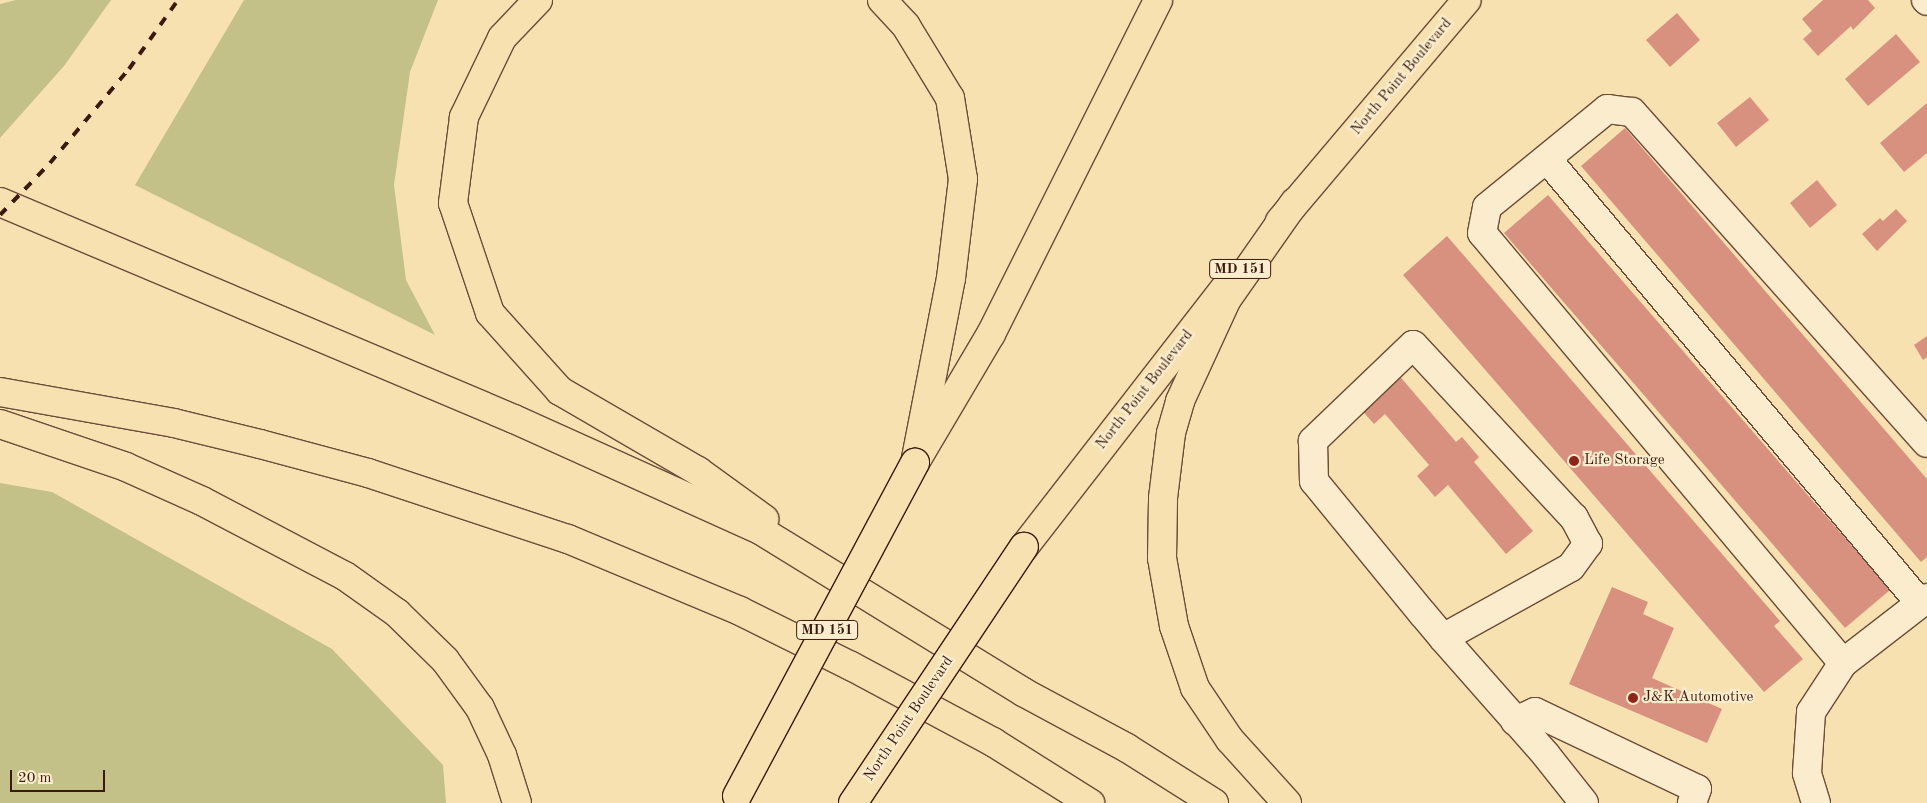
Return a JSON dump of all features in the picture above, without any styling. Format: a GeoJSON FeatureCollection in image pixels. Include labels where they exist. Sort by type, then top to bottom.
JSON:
{"type":"FeatureCollection","features":[{"type":"Feature","properties":{"kind":"main road"},"geometry":{"type":"LineString","coordinates":[[538,0],[502,38],[464,117],[453,203],[490,313],[560,391],[698,471],[849,583]]}},
{"type":"Feature","properties":{"kind":"main road"},"geometry":{"type":"LineString","coordinates":[[882,0],[906,26],[950,98],[963,179],[951,278],[915,463]]}},
{"type":"Feature","properties":{"kind":"main road","name":"MD 151"},"geometry":{"type":"LineString","coordinates":[[735,800],[915,463],[991,334],[1158,0]]}},
{"type":"Feature","properties":{"kind":"main road","name":"North Point Boulevard"},"geometry":{"type":"LineString","coordinates":[[853,803],[1024,547],[1209,306],[1296,202],[1399,84],[1467,0]]}},
{"type":"Feature","properties":{"kind":"main road"},"geometry":{"type":"LineString","coordinates":[[0,202],[532,427],[760,530],[849,583],[1023,692],[1127,748],[1214,803]]}},
{"type":"Feature","properties":{"kind":"main road"},"geometry":{"type":"LineString","coordinates":[[1287,803],[1230,740],[1195,688],[1174,626],[1162,558],[1163,498],[1172,433],[1180,401],[1227,298],[1296,202]]}},
{"type":"Feature","properties":{"kind":"main road"},"geometry":{"type":"LineString","coordinates":[[0,392],[174,423],[260,444],[368,473],[568,539],[740,611],[851,666],[993,742],[1090,803]]}},
{"type":"Feature","properties":{"kind":"main road"},"geometry":{"type":"LineString","coordinates":[[0,424],[126,467],[202,501],[345,576],[397,613],[445,660],[480,708],[502,755],[517,803]]}},
{"type":"Feature","properties":{"kind":"lane"},"geometry":{"type":"LineString","coordinates":[[1843,663],[1482,233],[1487,207],[1607,109],[1632,112],[1927,443]]}},
{"type":"Feature","properties":{"kind":"lane"},"geometry":{"type":"LineString","coordinates":[[1547,159],[1923,601],[1843,663],[1811,712],[1807,773],[1816,803]]}},
{"type":"Feature","properties":{"kind":"lane"},"geometry":{"type":"LineString","coordinates":[[1443,638],[1571,567],[1588,544],[1574,518],[1412,345],[1313,441],[1314,481],[1443,638],[1584,803]]}},
{"type":"Feature","properties":{"kind":"lane"},"geometry":{"type":"LineString","coordinates":[[1515,721],[1535,712],[1697,789],[1692,803]]}},
{"type":"Feature","properties":{"kind":"shaded area"},"geometry":{"type":"Polygon","coordinates":[[[16,0],[111,0],[64,66],[0,138],[0,4],[16,0]]]}},
{"type":"Feature","properties":{"kind":"shaded area"},"geometry":{"type":"Polygon","coordinates":[[[244,0],[438,0],[410,72],[394,185],[406,280],[435,335],[135,185],[244,0]]]}},
{"type":"Feature","properties":{"kind":"shaded area"},"geometry":{"type":"Polygon","coordinates":[[[0,483],[52,492],[332,649],[443,765],[446,803],[0,803],[0,483]]]}},
{"type":"Feature","properties":{"kind":"building"},"geometry":{"type":"Polygon","coordinates":[[[1823,0],[1868,0],[1875,8],[1853,30],[1851,26],[1818,56],[1803,39],[1812,31],[1802,19],[1823,0]]]}},
{"type":"Feature","properties":{"kind":"building"},"geometry":{"type":"Polygon","coordinates":[[[1677,13],[1700,40],[1670,67],[1646,40],[1677,13]]]}},
{"type":"Feature","properties":{"kind":"building"},"geometry":{"type":"Polygon","coordinates":[[[1896,34],[1920,62],[1868,106],[1845,79],[1896,34]]]}},
{"type":"Feature","properties":{"kind":"building"},"geometry":{"type":"Polygon","coordinates":[[[1750,97],[1769,120],[1736,147],[1717,123],[1750,97]]]}},
{"type":"Feature","properties":{"kind":"building"},"geometry":{"type":"Polygon","coordinates":[[[1927,103],[1927,153],[1904,172],[1880,143],[1927,103]]]}},
{"type":"Feature","properties":{"kind":"building"},"geometry":{"type":"Polygon","coordinates":[[[1625,128],[1927,479],[1927,557],[1921,562],[1581,166],[1625,128]]]}},
{"type":"Feature","properties":{"kind":"building"},"geometry":{"type":"Polygon","coordinates":[[[1817,180],[1837,205],[1810,228],[1790,203],[1817,180]]]}},
{"type":"Feature","properties":{"kind":"building"},"geometry":{"type":"Polygon","coordinates":[[[1548,195],[1890,590],[1845,628],[1504,233],[1548,195]]]}},
{"type":"Feature","properties":{"kind":"building"},"geometry":{"type":"Polygon","coordinates":[[[1896,209],[1907,221],[1877,251],[1862,234],[1880,218],[1883,221],[1896,209]]]}},
{"type":"Feature","properties":{"kind":"building"},"geometry":{"type":"Polygon","coordinates":[[[1447,236],[1780,621],[1774,626],[1803,659],[1764,692],[1403,275],[1447,236]]]}},
{"type":"Feature","properties":{"kind":"building"},"geometry":{"type":"Polygon","coordinates":[[[1927,336],[1927,357],[1923,360],[1914,345],[1927,336]]]}},
{"type":"Feature","properties":{"kind":"building"},"geometry":{"type":"Polygon","coordinates":[[[1397,373],[1456,442],[1462,437],[1479,457],[1474,462],[1533,531],[1506,554],[1448,485],[1435,497],[1417,476],[1429,465],[1385,414],[1374,424],[1358,406],[1397,373]]]}},
{"type":"Feature","properties":{"kind":"building"},"geometry":{"type":"Polygon","coordinates":[[[1612,587],[1648,602],[1643,614],[1674,628],[1652,678],[1722,709],[1707,743],[1569,684],[1612,587]]]}},
{"type":"Feature","properties":{"kind":"railway"},"geometry":{"type":"LineString","coordinates":[[0,215],[50,163],[129,69],[178,0]]}},
{"type":"Feature","properties":{"kind":"place","name":"Life Storage"},"geometry":{"type":"Point","coordinates":[1574,461]}},
{"type":"Feature","properties":{"kind":"place","name":"J&K Automotive"},"geometry":{"type":"Point","coordinates":[1633,698]}}]}
